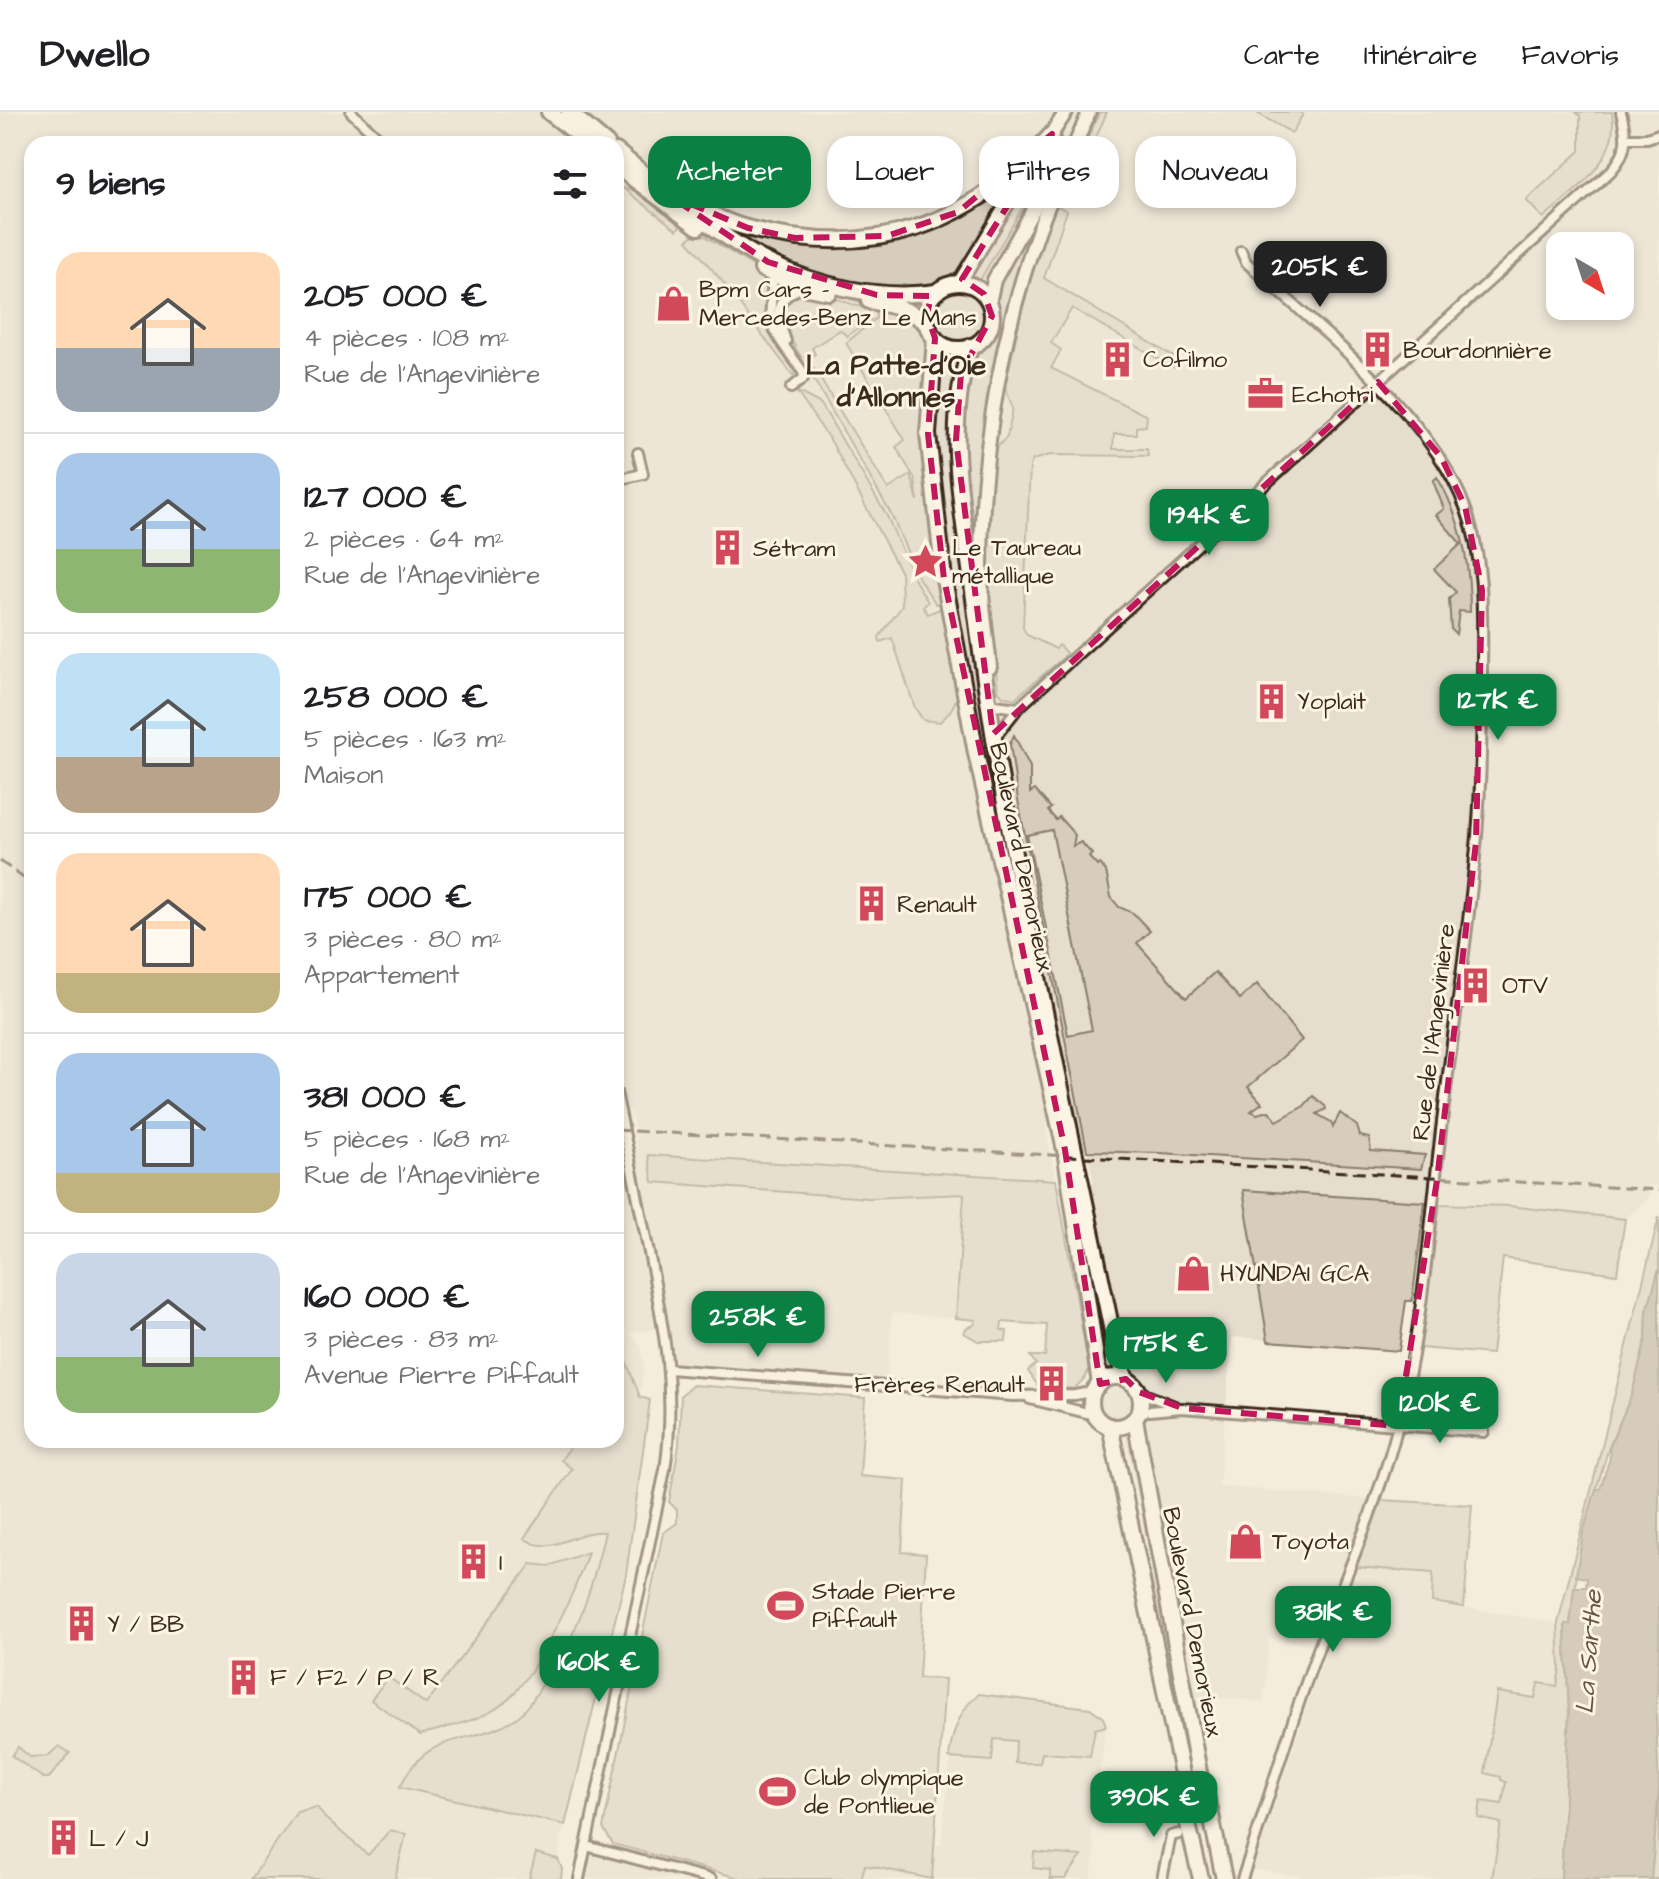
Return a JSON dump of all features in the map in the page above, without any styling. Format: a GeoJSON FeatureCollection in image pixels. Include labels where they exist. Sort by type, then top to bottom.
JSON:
{"type":"FeatureCollection","features":[{"type":"Feature","properties":{"kind":"main road"},"geometry":{"type":"LineString","coordinates":[[549,112],[580,136]]}},
{"type":"Feature","properties":{"kind":"main road"},"geometry":{"type":"LineString","coordinates":[[569,112],[598,136]]}},
{"type":"Feature","properties":{"kind":"main road"},"geometry":{"type":"LineString","coordinates":[[959,283],[1066,112]]}},
{"type":"Feature","properties":{"kind":"main road"},"geometry":{"type":"LineString","coordinates":[[989,303],[994,280],[1089,112]]}},
{"type":"Feature","properties":{"kind":"main road"},"geometry":{"type":"LineString","coordinates":[[1003,794],[999,732],[991,705],[981,580],[994,405],[1017,303],[1039,234],[1089,112]]}},
{"type":"Feature","properties":{"kind":"main road"},"geometry":{"type":"LineString","coordinates":[[700,208],[748,228],[795,238],[845,240],[887,236],[920,228],[958,212],[990,191],[1031,157],[1052,134]]}},
{"type":"Feature","properties":{"kind":"main road"},"geometry":{"type":"LineString","coordinates":[[624,158],[648,178]]}},
{"type":"Feature","properties":{"kind":"main road"},"geometry":{"type":"LineString","coordinates":[[624,172],[749,262],[802,287],[909,310],[952,348],[971,346],[990,329],[992,316],[989,303],[981,290],[959,283],[947,285],[937,292],[913,296],[877,295],[807,277],[768,262],[688,208]]}},
{"type":"Feature","properties":{"kind":"main road"},"geometry":{"type":"LineString","coordinates":[[932,332],[928,309],[937,292]]}},
{"type":"Feature","properties":{"kind":"main road","name":"Boulevard Demorieux"},"geometry":{"type":"LineString","coordinates":[[932,332],[928,434],[944,579],[976,753],[1065,1150],[1097,1387]]}},
{"type":"Feature","properties":{"kind":"main road","name":"Boulevard Demorieux"},"geometry":{"type":"LineString","coordinates":[[971,346],[961,373],[956,440],[1003,794],[1116,1351],[1126,1379]]}},
{"type":"Feature","properties":{"kind":"main road"},"geometry":{"type":"LineString","coordinates":[[1110,1378],[1126,1379],[1139,1392],[1141,1404],[1137,1416],[1123,1426],[1110,1426],[1095,1415],[1091,1401],[1097,1387],[1110,1378]]}},
{"type":"Feature","properties":{"kind":"main road","name":"Boulevard Demorieux"},"geometry":{"type":"LineString","coordinates":[[1137,1416],[1200,1778],[1224,1879]]}},
{"type":"Feature","properties":{"kind":"main road","name":"Boulevard Demorieux"},"geometry":{"type":"LineString","coordinates":[[1110,1426],[1201,1879]]}},
{"type":"Feature","properties":{"kind":"street"},"geometry":{"type":"LineString","coordinates":[[351,112],[376,136]]}},
{"type":"Feature","properties":{"kind":"street"},"geometry":{"type":"LineString","coordinates":[[999,732],[1018,708],[1611,171],[1623,155],[1627,138],[1621,112]]}},
{"type":"Feature","properties":{"kind":"street"},"geometry":{"type":"LineString","coordinates":[[1627,138],[1647,138],[1659,134]]}},
{"type":"Feature","properties":{"kind":"street","name":"Rue de l'Angevinière"},"geometry":{"type":"LineString","coordinates":[[1241,251],[1246,262],[1378,382],[1441,457],[1465,506],[1478,549],[1482,590],[1481,768],[1476,842],[1437,1180],[1410,1367],[1398,1426],[1269,1791],[1244,1877]]}},
{"type":"Feature","properties":{"kind":"street"},"geometry":{"type":"LineString","coordinates":[[770,273],[773,282],[772,321],[777,334],[804,374],[803,379],[791,388]]}},
{"type":"Feature","properties":{"kind":"street"},"geometry":{"type":"LineString","coordinates":[[789,350],[779,321],[780,306],[786,295],[802,287]]}},
{"type":"Feature","properties":{"kind":"street"},"geometry":{"type":"LineString","coordinates":[[624,478],[643,474],[638,453]]}},
{"type":"Feature","properties":{"kind":"street"},"geometry":{"type":"LineString","coordinates":[[991,705],[1018,708]]}},
{"type":"Feature","properties":{"kind":"street"},"geometry":{"type":"LineString","coordinates":[[579,1879],[670,1436],[666,1336],[624,1131]]}},
{"type":"Feature","properties":{"kind":"street"},"geometry":{"type":"LineString","coordinates":[[669,1369],[1013,1396],[1075,1395],[1097,1387]]}},
{"type":"Feature","properties":{"kind":"street"},"geometry":{"type":"LineString","coordinates":[[1139,1392],[1182,1408]]}},
{"type":"Feature","properties":{"kind":"street"},"geometry":{"type":"LineString","coordinates":[[1013,1396],[1095,1415]]}},
{"type":"Feature","properties":{"kind":"street"},"geometry":{"type":"LineString","coordinates":[[1137,1416],[1182,1408],[1484,1432]]}},
{"type":"Feature","properties":{"kind":"street"},"geometry":{"type":"LineString","coordinates":[[1162,1879],[1171,1836],[1179,1834]]}},
{"type":"Feature","properties":{"kind":"street"},"geometry":{"type":"LineString","coordinates":[[586,1846],[711,1879]]}},
{"type":"Feature","properties":{"kind":"highlighted area"},"geometry":{"type":"Polygon","coordinates":[[[1052,134],[962,279],[984,294],[992,316],[961,373],[956,440],[993,734],[1378,382],[1441,457],[1465,506],[1482,590],[1476,842],[1437,1180],[1398,1426],[1182,1408],[1139,1392],[1126,1379],[1100,1384],[1065,1150],[944,579],[928,434],[935,338],[927,315],[931,296],[877,295],[768,262],[667,194],[748,228],[795,238],[887,236],[958,212],[1052,134]]]}},
{"type":"Feature","properties":{"kind":"shaded area"},"geometry":{"type":"Polygon","coordinates":[[[0,112],[1659,112],[1659,1186],[1650,1185],[1649,1198],[1625,1219],[1509,1206],[1244,1190],[1267,1339],[1232,1337],[1219,1486],[1380,1500],[1356,1567],[1433,1573],[1433,1602],[1558,1623],[1560,1668],[1557,1686],[1501,1822],[1492,1879],[1314,1879],[1253,1869],[1327,1646],[1269,1639],[1264,1702],[1198,1696],[1177,1698],[1123,1427],[1101,1422],[1092,1409],[1093,1394],[1100,1384],[1110,1378],[1076,1181],[1094,1183],[1087,1151],[1045,1125],[1056,1180],[964,1174],[956,1318],[892,1313],[887,1384],[669,1369],[664,1328],[631,1333],[641,1346],[644,1365],[640,1397],[650,1400],[626,1575],[561,1841],[558,1859],[562,1869],[561,1879],[0,1879],[0,112]]]}},
{"type":"Feature","properties":{"kind":"shaded area"},"geometry":{"type":"Polygon","coordinates":[[[1088,112],[1078,136],[1075,136],[1088,112]]]}},
{"type":"Feature","properties":{"kind":"shaded area"},"geometry":{"type":"Polygon","coordinates":[[[1100,112],[1107,112],[1096,136],[1089,136],[1100,112]]]}},
{"type":"Feature","properties":{"kind":"shaded area"},"geometry":{"type":"Polygon","coordinates":[[[1255,112],[1300,112],[1303,114],[1292,133],[1255,112]]]}},
{"type":"Feature","properties":{"kind":"shaded area"},"geometry":{"type":"Polygon","coordinates":[[[1576,112],[1612,112],[1613,129],[1609,145],[1592,173],[1543,218],[1526,200],[1580,151],[1580,116],[1576,112]]]}},
{"type":"Feature","properties":{"kind":"shaded area"},"geometry":{"type":"Polygon","coordinates":[[[1065,124],[1061,136],[1050,136],[1065,124]]]}},
{"type":"Feature","properties":{"kind":"shaded area"},"geometry":{"type":"Polygon","coordinates":[[[624,188],[648,195],[648,207],[624,188]]]}},
{"type":"Feature","properties":{"kind":"shaded area"},"geometry":{"type":"Polygon","coordinates":[[[979,195],[979,208],[1022,208],[976,287],[959,283],[877,295],[768,262],[688,208],[700,208],[748,228],[845,240],[958,212],[979,195]]]}},
{"type":"Feature","properties":{"kind":"shaded area"},"geometry":{"type":"Polygon","coordinates":[[[649,208],[668,208],[681,224],[677,230],[649,208]]]}},
{"type":"Feature","properties":{"kind":"shaded area"},"geometry":{"type":"Polygon","coordinates":[[[1034,208],[1049,208],[1039,234],[994,405],[974,600],[956,440],[977,344],[989,329],[994,280],[1034,208]]]}},
{"type":"Feature","properties":{"kind":"shaded area"},"geometry":{"type":"Polygon","coordinates":[[[1055,208],[1067,211],[1044,278],[1179,360],[1174,368],[1072,308],[1051,343],[1061,350],[1051,368],[1147,416],[1146,426],[1136,427],[1136,434],[1114,434],[1113,449],[1147,449],[1148,456],[1050,455],[1033,460],[1030,466],[1023,628],[1027,635],[1056,649],[1059,645],[1066,653],[1014,699],[1003,696],[998,690],[986,566],[994,450],[1007,437],[1013,408],[1005,387],[1043,236],[1055,208]]]}},
{"type":"Feature","properties":{"kind":"shaded area"},"geometry":{"type":"Polygon","coordinates":[[[694,235],[705,236],[759,270],[768,280],[779,345],[795,369],[794,377],[687,240],[694,235]]]}},
{"type":"Feature","properties":{"kind":"shaded area"},"geometry":{"type":"Polygon","coordinates":[[[801,292],[835,298],[869,310],[870,320],[847,336],[840,330],[812,348],[815,354],[808,359],[888,489],[911,475],[918,501],[915,479],[896,447],[905,440],[846,343],[876,318],[875,308],[827,292],[909,310],[935,338],[928,434],[940,550],[932,550],[924,543],[928,549],[938,553],[945,603],[936,604],[919,579],[891,514],[782,324],[786,301],[801,292]]]}},
{"type":"Feature","properties":{"kind":"shaded area"},"geometry":{"type":"Polygon","coordinates":[[[796,391],[821,404],[887,516],[928,602],[923,607],[928,614],[949,605],[958,651],[960,682],[951,710],[940,722],[923,720],[915,708],[892,638],[880,642],[879,637],[902,606],[901,573],[832,443],[796,391]]]}},
{"type":"Feature","properties":{"kind":"shaded area"},"geometry":{"type":"Polygon","coordinates":[[[1437,477],[1453,509],[1463,542],[1468,576],[1470,612],[1459,611],[1456,634],[1451,629],[1449,599],[1456,592],[1434,569],[1461,544],[1436,515],[1444,509],[1433,481],[1437,477]]]}},
{"type":"Feature","properties":{"kind":"shaded area"},"geometry":{"type":"Polygon","coordinates":[[[1014,735],[1030,767],[1030,793],[1035,790],[1051,808],[1048,811],[1056,820],[1059,817],[1075,835],[1073,846],[1081,842],[1092,854],[1089,857],[1106,871],[1111,897],[1150,931],[1137,943],[1186,998],[1215,972],[1240,999],[1257,984],[1302,1040],[1248,1087],[1262,1103],[1251,1111],[1257,1114],[1269,1111],[1277,1121],[1304,1106],[1313,1096],[1326,1109],[1317,1114],[1331,1122],[1333,1127],[1340,1113],[1357,1126],[1360,1136],[1369,1138],[1371,1151],[1425,1155],[1421,1169],[1087,1151],[1018,800],[1010,744],[1014,735]],[[1052,830],[1027,835],[1068,1035],[1092,1030],[1052,830]]]}},
{"type":"Feature","properties":{"kind":"shaded area"},"geometry":{"type":"Polygon","coordinates":[[[648,1155],[1056,1180],[1089,1369],[1085,1378],[1074,1389],[1038,1386],[1028,1371],[1036,1364],[1030,1356],[1045,1356],[1047,1325],[1002,1322],[1001,1330],[1007,1331],[1006,1341],[978,1341],[964,1333],[976,1320],[956,1318],[964,1194],[868,1198],[653,1182],[648,1155]]]}},
{"type":"Feature","properties":{"kind":"shaded area"},"geometry":{"type":"Polygon","coordinates":[[[1243,1190],[1425,1202],[1412,1301],[1406,1301],[1399,1351],[1268,1341],[1243,1190]]]}},
{"type":"Feature","properties":{"kind":"shaded area"},"geometry":{"type":"Polygon","coordinates":[[[1440,1204],[1509,1206],[1625,1219],[1617,1274],[1503,1258],[1492,1354],[1420,1348],[1440,1204]]]}},
{"type":"Feature","properties":{"kind":"shaded area"},"geometry":{"type":"Polygon","coordinates":[[[1659,1217],[1659,1269],[1647,1311],[1646,1339],[1632,1394],[1609,1447],[1583,1533],[1570,1624],[1565,1624],[1569,1714],[1561,1879],[1492,1879],[1501,1823],[1478,1818],[1481,1801],[1502,1804],[1506,1782],[1501,1777],[1485,1773],[1497,1692],[1535,1698],[1538,1683],[1557,1686],[1560,1668],[1558,1623],[1659,1217]]]}},
{"type":"Feature","properties":{"kind":"shaded area"},"geometry":{"type":"Polygon","coordinates":[[[624,1357],[640,1397],[650,1400],[626,1575],[565,1825],[400,1787],[423,1755],[451,1741],[499,1727],[520,1715],[568,1643],[585,1603],[605,1532],[584,1534],[544,1545],[524,1538],[572,1469],[561,1460],[569,1448],[624,1448],[624,1357]]]}},
{"type":"Feature","properties":{"kind":"shaded area","name":"Stade Pierre Piffault"},"geometry":{"type":"Polygon","coordinates":[[[693,1385],[865,1398],[860,1476],[906,1480],[902,1552],[926,1554],[919,1678],[945,1679],[932,1879],[865,1865],[861,1879],[743,1879],[613,1844],[603,1828],[632,1687],[643,1683],[646,1666],[638,1656],[663,1533],[677,1523],[677,1510],[669,1502],[679,1446],[681,1395],[693,1385]]]}},
{"type":"Feature","properties":{"kind":"shaded area"},"geometry":{"type":"Polygon","coordinates":[[[1380,1500],[1472,1505],[1464,1607],[1432,1602],[1433,1573],[1356,1567],[1380,1500]]]}},
{"type":"Feature","properties":{"kind":"shaded area"},"geometry":{"type":"Polygon","coordinates":[[[588,1552],[565,1610],[542,1654],[517,1690],[496,1709],[420,1735],[371,1700],[388,1677],[426,1704],[531,1564],[549,1566],[588,1552]]]}},
{"type":"Feature","properties":{"kind":"shaded area"},"geometry":{"type":"Polygon","coordinates":[[[979,1694],[1090,1708],[1103,1717],[1106,1726],[1091,1840],[1095,1847],[1091,1879],[932,1879],[935,1845],[941,1845],[953,1734],[966,1707],[979,1694]]]}},
{"type":"Feature","properties":{"kind":"shaded area"},"geometry":{"type":"Polygon","coordinates":[[[979,1694],[1090,1708],[1103,1717],[1106,1726],[1095,1729],[1090,1756],[1042,1753],[1040,1763],[1015,1763],[1016,1741],[994,1739],[992,1761],[949,1758],[958,1723],[967,1706],[979,1694]]]}},
{"type":"Feature","properties":{"kind":"shaded area"},"geometry":{"type":"Polygon","coordinates":[[[59,1746],[70,1753],[49,1778],[43,1778],[12,1756],[18,1747],[30,1757],[48,1756],[59,1746]]]}},
{"type":"Feature","properties":{"kind":"shaded area"},"geometry":{"type":"Polygon","coordinates":[[[1659,1790],[1659,1879],[1651,1879],[1659,1790]]]}},
{"type":"Feature","properties":{"kind":"shaded area"},"geometry":{"type":"Polygon","coordinates":[[[317,1807],[325,1818],[368,1855],[390,1830],[406,1834],[395,1879],[251,1879],[297,1812],[317,1807]]]}},
{"type":"Feature","properties":{"kind":"shaded area"},"geometry":{"type":"Polygon","coordinates":[[[586,1846],[711,1879],[579,1879],[586,1846]]]}},
{"type":"Feature","properties":{"kind":"shaded area"},"geometry":{"type":"Polygon","coordinates":[[[1034,1852],[1082,1856],[1065,1879],[1050,1879],[1050,1870],[1033,1868],[1034,1852]]]}},
{"type":"Feature","properties":{"kind":"shaded area"},"geometry":{"type":"Polygon","coordinates":[[[536,1853],[558,1859],[562,1869],[561,1879],[529,1879],[536,1853]]]}},
{"type":"Feature","properties":{"kind":"shaded area"},"geometry":{"type":"Polygon","coordinates":[[[865,1865],[925,1879],[861,1879],[865,1865]]]}},
{"type":"Feature","properties":{"kind":"water","name":"La Sarthe"},"geometry":{"type":"Polygon","coordinates":[[[1659,1269],[1659,1651],[1656,1714],[1659,1790],[1651,1879],[1561,1879],[1569,1714],[1565,1624],[1570,1624],[1574,1587],[1586,1587],[1587,1578],[1576,1576],[1583,1533],[1596,1489],[1600,1489],[1610,1458],[1609,1448],[1632,1394],[1646,1339],[1647,1311],[1659,1269]]]}},
{"type":"Feature","properties":{"kind":"railway"},"geometry":{"type":"LineString","coordinates":[[0,861],[24,878]]}},
{"type":"Feature","properties":{"kind":"railway"},"geometry":{"type":"LineString","coordinates":[[624,1130],[1659,1190]]}},
{"type":"Feature","properties":{"kind":"place","name":"Bpm Cars - Mercedes-Benz Le Mans"},"geometry":{"type":"Point","coordinates":[673,303]}},
{"type":"Feature","properties":{"kind":"place","name":"Bourdonnière"},"geometry":{"type":"Point","coordinates":[1377,350]}},
{"type":"Feature","properties":{"kind":"place","name":"Cofilmo"},"geometry":{"type":"Point","coordinates":[1117,359]}},
{"type":"Feature","properties":{"kind":"place","name":"Echotri"},"geometry":{"type":"Point","coordinates":[1266,394]}},
{"type":"Feature","properties":{"kind":"place","name":"Sétram"},"geometry":{"type":"Point","coordinates":[727,548]}},
{"type":"Feature","properties":{"kind":"place","name":"Le Taureau métallique"},"geometry":{"type":"Point","coordinates":[926,561]}},
{"type":"Feature","properties":{"kind":"place","name":"Yoplait"},"geometry":{"type":"Point","coordinates":[1271,701]}},
{"type":"Feature","properties":{"kind":"place","name":"Renault"},"geometry":{"type":"Point","coordinates":[871,904]}},
{"type":"Feature","properties":{"kind":"place","name":"OTV"},"geometry":{"type":"Point","coordinates":[1476,985]}},
{"type":"Feature","properties":{"kind":"place","name":"HYUNDAI GCA"},"geometry":{"type":"Point","coordinates":[1194,1273]}},
{"type":"Feature","properties":{"kind":"place","name":"Frères Renault"},"geometry":{"type":"Point","coordinates":[1051,1384]}},
{"type":"Feature","properties":{"kind":"place","name":"Toyota"},"geometry":{"type":"Point","coordinates":[1246,1541]}},
{"type":"Feature","properties":{"kind":"place","name":"I"},"geometry":{"type":"Point","coordinates":[473,1562]}},
{"type":"Feature","properties":{"kind":"place","name":"Stade Pierre Piffault"},"geometry":{"type":"Point","coordinates":[786,1605]}},
{"type":"Feature","properties":{"kind":"place","name":"Y / BB"},"geometry":{"type":"Point","coordinates":[81,1624]}},
{"type":"Feature","properties":{"kind":"place","name":"F / F2 / P / R"},"geometry":{"type":"Point","coordinates":[244,1677]}},
{"type":"Feature","properties":{"kind":"place","name":"Club olympique de Pontlieue"},"geometry":{"type":"Point","coordinates":[778,1791]}},
{"type":"Feature","properties":{"kind":"place","name":"L / J"},"geometry":{"type":"Point","coordinates":[63,1838]}},
{"type":"Feature","properties":{"kind":"district","name":"La Patte-d'Oie d'Allonnes"},"geometry":{"type":"Point","coordinates":[896,380]}}]}
